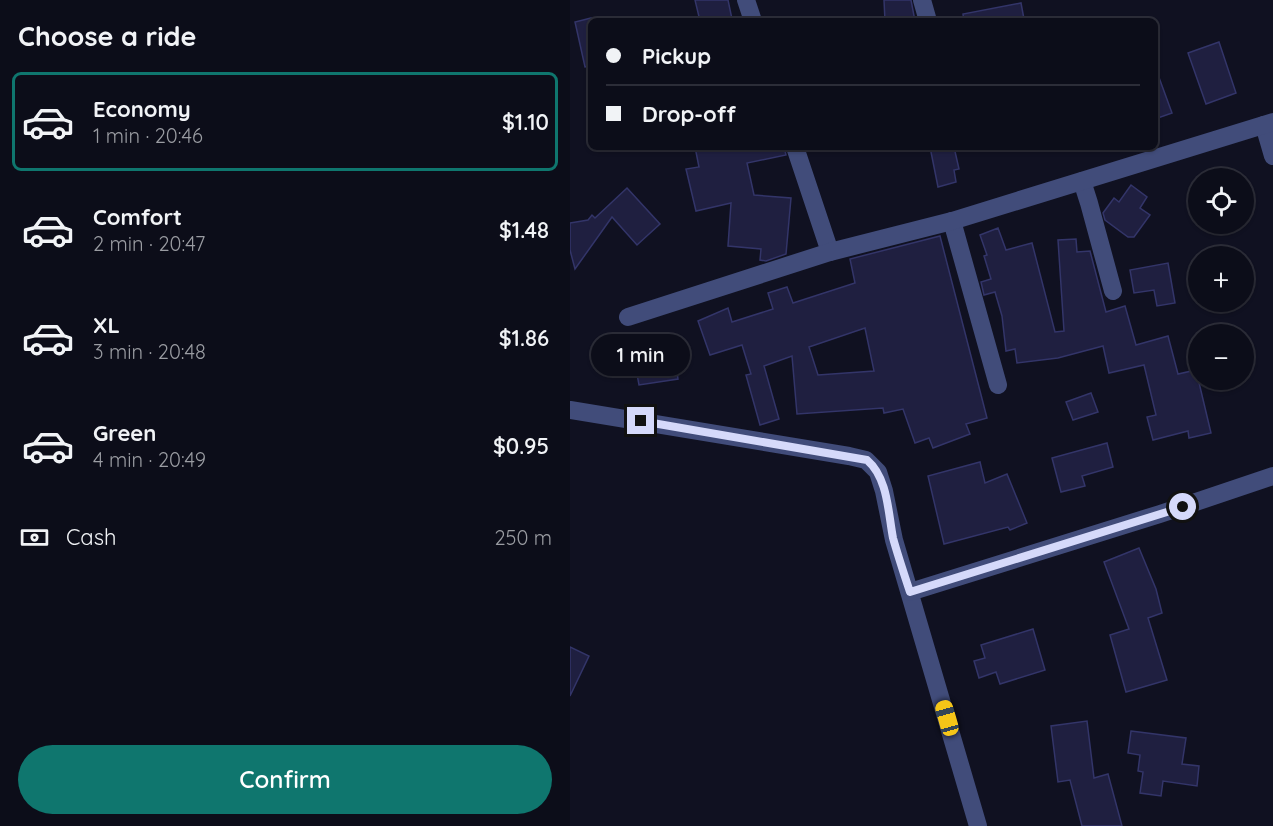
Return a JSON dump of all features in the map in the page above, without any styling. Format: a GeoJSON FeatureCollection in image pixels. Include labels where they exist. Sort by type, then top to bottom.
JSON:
{"type":"FeatureCollection","features":[{"type":"Feature","properties":{"kind":"street"},"geometry":{"type":"LineString","coordinates":[[746,0],[752,18]]}},
{"type":"Feature","properties":{"kind":"street"},"geometry":{"type":"LineString","coordinates":[[922,0],[927,18]]}},
{"type":"Feature","properties":{"kind":"street"},"geometry":{"type":"LineString","coordinates":[[628,317],[830,252],[952,221],[1269,124],[1273,156]]}},
{"type":"Feature","properties":{"kind":"street"},"geometry":{"type":"LineString","coordinates":[[796,150],[830,252]]}},
{"type":"Feature","properties":{"kind":"street"},"geometry":{"type":"LineString","coordinates":[[1082,181],[1113,291]]}},
{"type":"Feature","properties":{"kind":"street"},"geometry":{"type":"LineString","coordinates":[[952,221],[998,385]]}},
{"type":"Feature","properties":{"kind":"street"},"geometry":{"type":"LineString","coordinates":[[570,410],[867,460],[878,472],[884,491],[894,540],[978,826]]}},
{"type":"Feature","properties":{"kind":"street"},"geometry":{"type":"LineString","coordinates":[[910,592],[1160,514],[1273,476]]}},
{"type":"Feature","properties":{"kind":"building"},"geometry":{"type":"Polygon","coordinates":[[[695,0],[728,0],[732,18],[699,18],[695,0]]]}},
{"type":"Feature","properties":{"kind":"building"},"geometry":{"type":"Polygon","coordinates":[[[884,0],[911,0],[914,18],[885,18],[884,0]]]}},
{"type":"Feature","properties":{"kind":"building"},"geometry":{"type":"Polygon","coordinates":[[[1021,3],[1024,18],[964,18],[963,14],[1021,3]]]}},
{"type":"Feature","properties":{"kind":"building"},"geometry":{"type":"Polygon","coordinates":[[[588,19],[588,66],[585,67],[575,22],[588,19]]]}},
{"type":"Feature","properties":{"kind":"building"},"geometry":{"type":"Polygon","coordinates":[[[1219,42],[1236,93],[1206,104],[1188,53],[1219,42]]]}},
{"type":"Feature","properties":{"kind":"building"},"geometry":{"type":"Polygon","coordinates":[[[1158,75],[1172,113],[1158,118],[1158,75]]]}},
{"type":"Feature","properties":{"kind":"building"},"geometry":{"type":"Polygon","coordinates":[[[696,150],[785,150],[786,155],[747,163],[754,195],[791,198],[786,254],[766,261],[760,260],[761,249],[728,246],[731,203],[696,211],[686,169],[699,167],[696,150]]]}},
{"type":"Feature","properties":{"kind":"building"},"geometry":{"type":"Polygon","coordinates":[[[931,150],[955,150],[959,169],[954,170],[956,182],[938,187],[931,150]]]}},
{"type":"Feature","properties":{"kind":"building"},"geometry":{"type":"Polygon","coordinates":[[[1131,185],[1147,197],[1140,208],[1150,215],[1134,237],[1128,237],[1105,220],[1103,213],[1114,198],[1119,202],[1131,185]]]}},
{"type":"Feature","properties":{"kind":"building"},"geometry":{"type":"Polygon","coordinates":[[[627,188],[660,224],[637,245],[612,217],[575,269],[570,250],[570,223],[588,220],[592,215],[595,218],[627,188]]]}},
{"type":"Feature","properties":{"kind":"building"},"geometry":{"type":"Polygon","coordinates":[[[998,228],[1006,250],[1032,243],[1055,332],[1064,331],[1058,240],[1076,239],[1077,252],[1090,251],[1106,312],[1125,306],[1136,345],[1168,336],[1178,374],[1188,372],[1188,390],[1201,390],[1211,433],[1189,438],[1188,431],[1153,440],[1147,417],[1156,415],[1144,365],[1109,373],[1103,346],[1058,358],[1017,363],[1015,349],[1006,351],[1002,316],[995,292],[984,295],[981,282],[991,279],[984,256],[987,255],[980,235],[998,228]]]}},
{"type":"Feature","properties":{"kind":"building"},"geometry":{"type":"Polygon","coordinates":[[[940,236],[987,418],[966,424],[970,434],[933,448],[929,438],[915,443],[903,409],[884,413],[883,408],[797,414],[792,356],[764,366],[779,419],[760,425],[746,375],[751,374],[742,345],[710,355],[698,321],[728,308],[732,322],[773,309],[768,293],[787,287],[793,303],[855,283],[850,259],[940,236]],[[865,328],[809,347],[818,375],[874,371],[865,328]]]}},
{"type":"Feature","properties":{"kind":"building"},"geometry":{"type":"Polygon","coordinates":[[[1168,263],[1175,303],[1157,306],[1154,290],[1134,293],[1130,270],[1168,263]]]}},
{"type":"Feature","properties":{"kind":"building"},"geometry":{"type":"Polygon","coordinates":[[[674,352],[678,379],[639,385],[634,358],[674,352]]]}},
{"type":"Feature","properties":{"kind":"building"},"geometry":{"type":"Polygon","coordinates":[[[1091,393],[1098,412],[1073,420],[1066,402],[1091,393]]]}},
{"type":"Feature","properties":{"kind":"building"},"geometry":{"type":"Polygon","coordinates":[[[1107,443],[1113,467],[1082,476],[1085,486],[1061,492],[1052,458],[1107,443]]]}},
{"type":"Feature","properties":{"kind":"building"},"geometry":{"type":"Polygon","coordinates":[[[980,462],[985,483],[1007,474],[1027,523],[1010,530],[1008,527],[944,544],[928,476],[980,462]]]}},
{"type":"Feature","properties":{"kind":"building"},"geometry":{"type":"Polygon","coordinates":[[[1139,548],[1156,589],[1162,613],[1148,618],[1167,680],[1126,692],[1110,635],[1129,629],[1104,562],[1139,548]]]}},
{"type":"Feature","properties":{"kind":"building"},"geometry":{"type":"Polygon","coordinates":[[[1033,629],[1045,670],[1000,684],[996,672],[979,678],[974,661],[985,658],[981,645],[1033,629]]]}},
{"type":"Feature","properties":{"kind":"building"},"geometry":{"type":"Polygon","coordinates":[[[570,647],[589,656],[570,696],[570,647]]]}},
{"type":"Feature","properties":{"kind":"building"},"geometry":{"type":"Polygon","coordinates":[[[1087,721],[1094,778],[1108,774],[1122,826],[1082,826],[1070,780],[1058,782],[1051,726],[1087,721]]]}},
{"type":"Feature","properties":{"kind":"building"},"geometry":{"type":"Polygon","coordinates":[[[1131,731],[1186,738],[1182,764],[1199,766],[1197,786],[1163,781],[1161,796],[1140,793],[1143,772],[1138,771],[1140,755],[1128,753],[1131,731]]]}},
{"type":"Feature","properties":{"kind":"route"},"geometry":{"type":"LineString","coordinates":[[641,421],[867,460],[878,472],[894,540],[910,592],[1183,507]]}}]}
